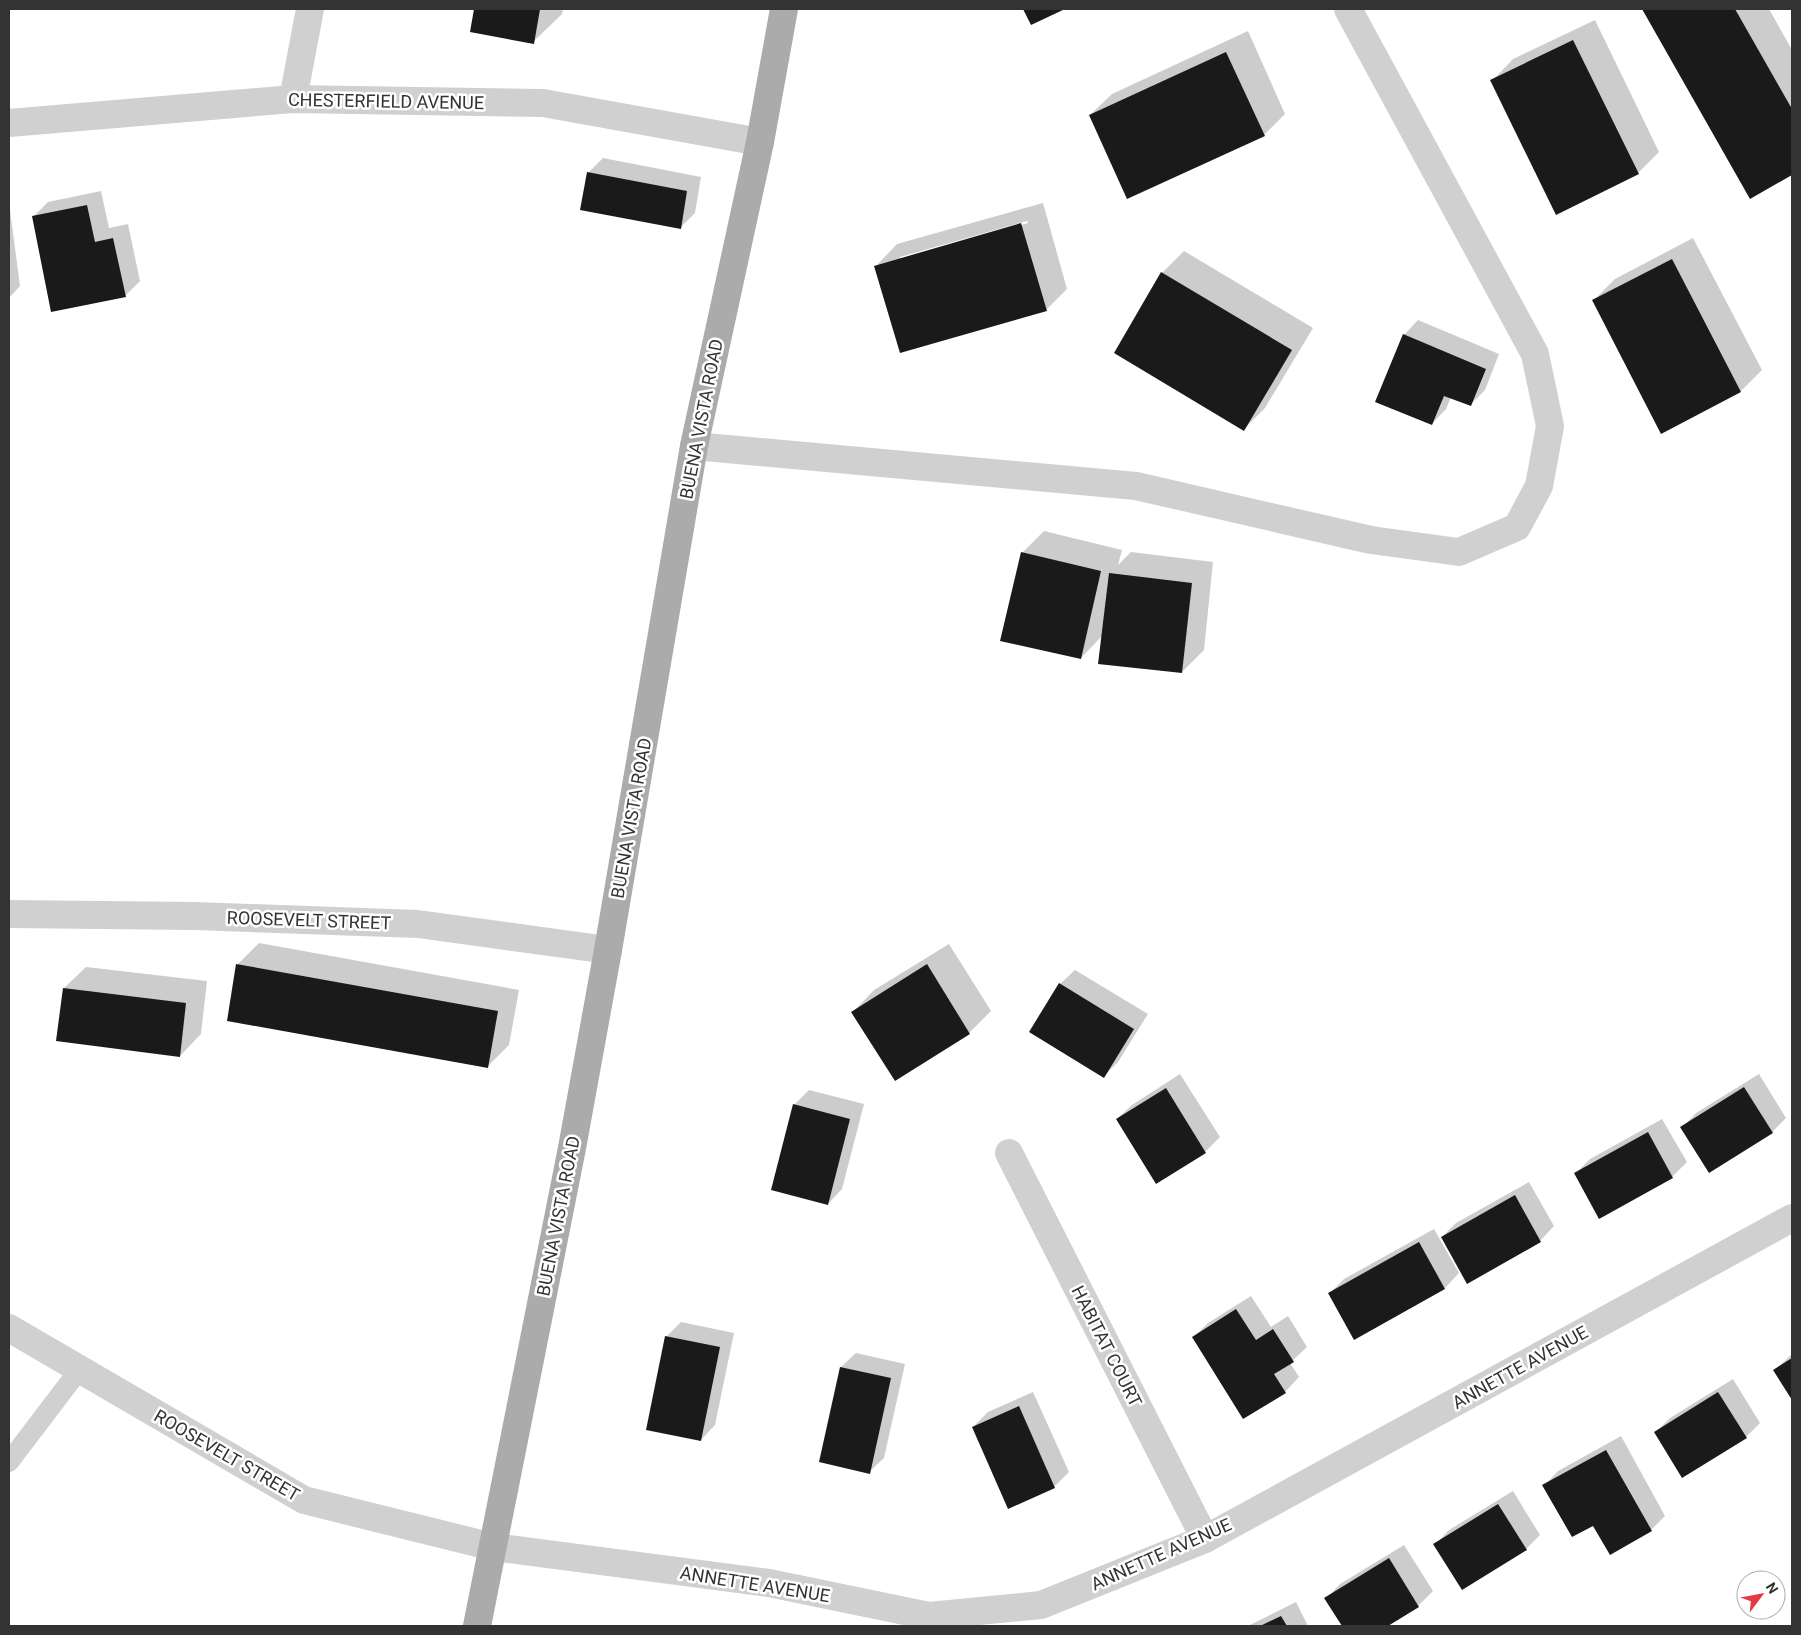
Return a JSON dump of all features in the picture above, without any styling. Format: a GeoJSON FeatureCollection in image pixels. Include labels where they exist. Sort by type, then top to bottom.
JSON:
{"type":"FeatureCollection","features":[{"type":"Feature","properties":{"kind":"main road","name":"BUENA VISTA ROAD"},"geometry":{"type":"LineString","coordinates":[[477,1626],[572,1148],[608,950],[694,446],[760,142],[784,9]]}},
{"type":"Feature","properties":{"kind":"street"},"geometry":{"type":"LineString","coordinates":[[293,99],[310,9]]}},
{"type":"Feature","properties":{"kind":"street"},"geometry":{"type":"LineString","coordinates":[[694,446],[1136,486],[1371,540],[1459,552],[1517,527],[1539,486],[1550,426],[1535,354],[1348,9]]}},
{"type":"Feature","properties":{"kind":"street","name":"CHESTERFIELD AVENUE"},"geometry":{"type":"LineString","coordinates":[[9,123],[293,99],[543,103],[760,142]]}},
{"type":"Feature","properties":{"kind":"street","name":"ROOSEVELT STREET"},"geometry":{"type":"LineString","coordinates":[[9,914],[195,916],[418,924],[608,950]]}},
{"type":"Feature","properties":{"kind":"street","name":"HABITAT COURT"},"geometry":{"type":"LineString","coordinates":[[1009,1153],[1205,1539]]}},
{"type":"Feature","properties":{"kind":"street","name":"ANNETTE AVENUE"},"geometry":{"type":"LineString","coordinates":[[493,1547],[769,1584],[928,1616],[1041,1606],[1205,1539],[1792,1218]]}},
{"type":"Feature","properties":{"kind":"street","name":"ROOSEVELT STREET"},"geometry":{"type":"LineString","coordinates":[[9,1328],[304,1500],[493,1547]]}},
{"type":"Feature","properties":{"kind":"lane"},"geometry":{"type":"LineString","coordinates":[[9,1462],[79,1370]]}},
{"type":"Feature","properties":{"kind":"building"},"geometry":{"type":"Polygon","coordinates":[[[474,9],[540,9],[534,44],[470,32],[474,9]]]}},
{"type":"Feature","properties":{"kind":"building"},"geometry":{"type":"Polygon","coordinates":[[[1023,9],[1065,9],[1031,25],[1023,9]]]}},
{"type":"Feature","properties":{"kind":"building"},"geometry":{"type":"Polygon","coordinates":[[[1642,9],[1735,9],[1792,109],[1792,175],[1750,199],[1642,9]]]}},
{"type":"Feature","properties":{"kind":"building"},"geometry":{"type":"Polygon","coordinates":[[[1573,40],[1639,174],[1556,215],[1490,80],[1573,40]]]}},
{"type":"Feature","properties":{"kind":"building"},"geometry":{"type":"Polygon","coordinates":[[[1226,52],[1265,136],[1127,199],[1089,115],[1226,52]]]}},
{"type":"Feature","properties":{"kind":"building"},"geometry":{"type":"Polygon","coordinates":[[[587,172],[687,191],[681,229],[580,210],[587,172]]]}},
{"type":"Feature","properties":{"kind":"building"},"geometry":{"type":"Polygon","coordinates":[[[87,205],[95,242],[113,238],[126,297],[51,312],[32,216],[87,205]]]}},
{"type":"Feature","properties":{"kind":"building"},"geometry":{"type":"Polygon","coordinates":[[[1021,223],[1047,311],[900,353],[874,266],[1021,223]]]}},
{"type":"Feature","properties":{"kind":"building"},"geometry":{"type":"Polygon","coordinates":[[[1672,259],[1741,392],[1661,434],[1592,300],[1672,259]]]}},
{"type":"Feature","properties":{"kind":"building"},"geometry":{"type":"Polygon","coordinates":[[[1161,272],[1292,350],[1244,431],[1114,353],[1161,272]]]}},
{"type":"Feature","properties":{"kind":"building"},"geometry":{"type":"Polygon","coordinates":[[[1403,334],[1486,369],[1471,406],[1444,396],[1432,425],[1375,402],[1403,334]]]}},
{"type":"Feature","properties":{"kind":"building"},"geometry":{"type":"Polygon","coordinates":[[[1021,552],[1101,571],[1081,659],[1000,641],[1021,552]]]}},
{"type":"Feature","properties":{"kind":"building"},"geometry":{"type":"Polygon","coordinates":[[[1109,573],[1192,583],[1182,673],[1098,664],[1109,573]]]}},
{"type":"Feature","properties":{"kind":"building"},"geometry":{"type":"Polygon","coordinates":[[[236,964],[498,1011],[488,1068],[227,1021],[236,964]]]}},
{"type":"Feature","properties":{"kind":"building"},"geometry":{"type":"Polygon","coordinates":[[[927,964],[970,1034],[895,1081],[851,1012],[927,964]]]}},
{"type":"Feature","properties":{"kind":"building"},"geometry":{"type":"Polygon","coordinates":[[[1059,983],[1134,1029],[1104,1078],[1029,1032],[1059,983]]]}},
{"type":"Feature","properties":{"kind":"building"},"geometry":{"type":"Polygon","coordinates":[[[63,988],[186,1003],[180,1057],[56,1041],[63,988]]]}},
{"type":"Feature","properties":{"kind":"building"},"geometry":{"type":"Polygon","coordinates":[[[1744,1087],[1773,1133],[1709,1173],[1680,1127],[1744,1087]]]}},
{"type":"Feature","properties":{"kind":"building"},"geometry":{"type":"Polygon","coordinates":[[[1166,1088],[1206,1153],[1156,1184],[1116,1119],[1166,1088]]]}},
{"type":"Feature","properties":{"kind":"building"},"geometry":{"type":"Polygon","coordinates":[[[793,1104],[850,1119],[828,1205],[771,1190],[793,1104]]]}},
{"type":"Feature","properties":{"kind":"building"},"geometry":{"type":"Polygon","coordinates":[[[1648,1132],[1673,1178],[1599,1219],[1574,1173],[1648,1132]]]}},
{"type":"Feature","properties":{"kind":"building"},"geometry":{"type":"Polygon","coordinates":[[[1515,1195],[1541,1242],[1467,1284],[1441,1237],[1515,1195]]]}},
{"type":"Feature","properties":{"kind":"building"},"geometry":{"type":"Polygon","coordinates":[[[1419,1242],[1445,1289],[1354,1340],[1328,1293],[1419,1242]]]}},
{"type":"Feature","properties":{"kind":"building"},"geometry":{"type":"Polygon","coordinates":[[[1236,1309],[1256,1340],[1273,1329],[1294,1362],[1274,1374],[1286,1393],[1243,1419],[1192,1337],[1236,1309]]]}},
{"type":"Feature","properties":{"kind":"building"},"geometry":{"type":"Polygon","coordinates":[[[665,1336],[720,1347],[701,1441],[646,1430],[665,1336]]]}},
{"type":"Feature","properties":{"kind":"building"},"geometry":{"type":"Polygon","coordinates":[[[1792,1358],[1792,1400],[1773,1370],[1792,1358]]]}},
{"type":"Feature","properties":{"kind":"building"},"geometry":{"type":"Polygon","coordinates":[[[840,1367],[891,1378],[870,1474],[819,1462],[840,1367]]]}},
{"type":"Feature","properties":{"kind":"building"},"geometry":{"type":"Polygon","coordinates":[[[1718,1392],[1747,1438],[1682,1478],[1654,1432],[1718,1392]]]}},
{"type":"Feature","properties":{"kind":"building"},"geometry":{"type":"Polygon","coordinates":[[[1019,1406],[1055,1488],[1008,1509],[972,1427],[1019,1406]]]}},
{"type":"Feature","properties":{"kind":"building"},"geometry":{"type":"Polygon","coordinates":[[[1606,1450],[1652,1531],[1610,1555],[1593,1526],[1572,1537],[1542,1485],[1606,1450]]]}},
{"type":"Feature","properties":{"kind":"building"},"geometry":{"type":"Polygon","coordinates":[[[1498,1504],[1527,1550],[1462,1590],[1433,1544],[1498,1504]]]}},
{"type":"Feature","properties":{"kind":"building"},"geometry":{"type":"Polygon","coordinates":[[[1389,1558],[1419,1607],[1388,1626],[1342,1626],[1324,1598],[1389,1558]]]}},
{"type":"Feature","properties":{"kind":"building"},"geometry":{"type":"Polygon","coordinates":[[[1281,1616],[1287,1626],[1260,1626],[1281,1616]]]}}]}
